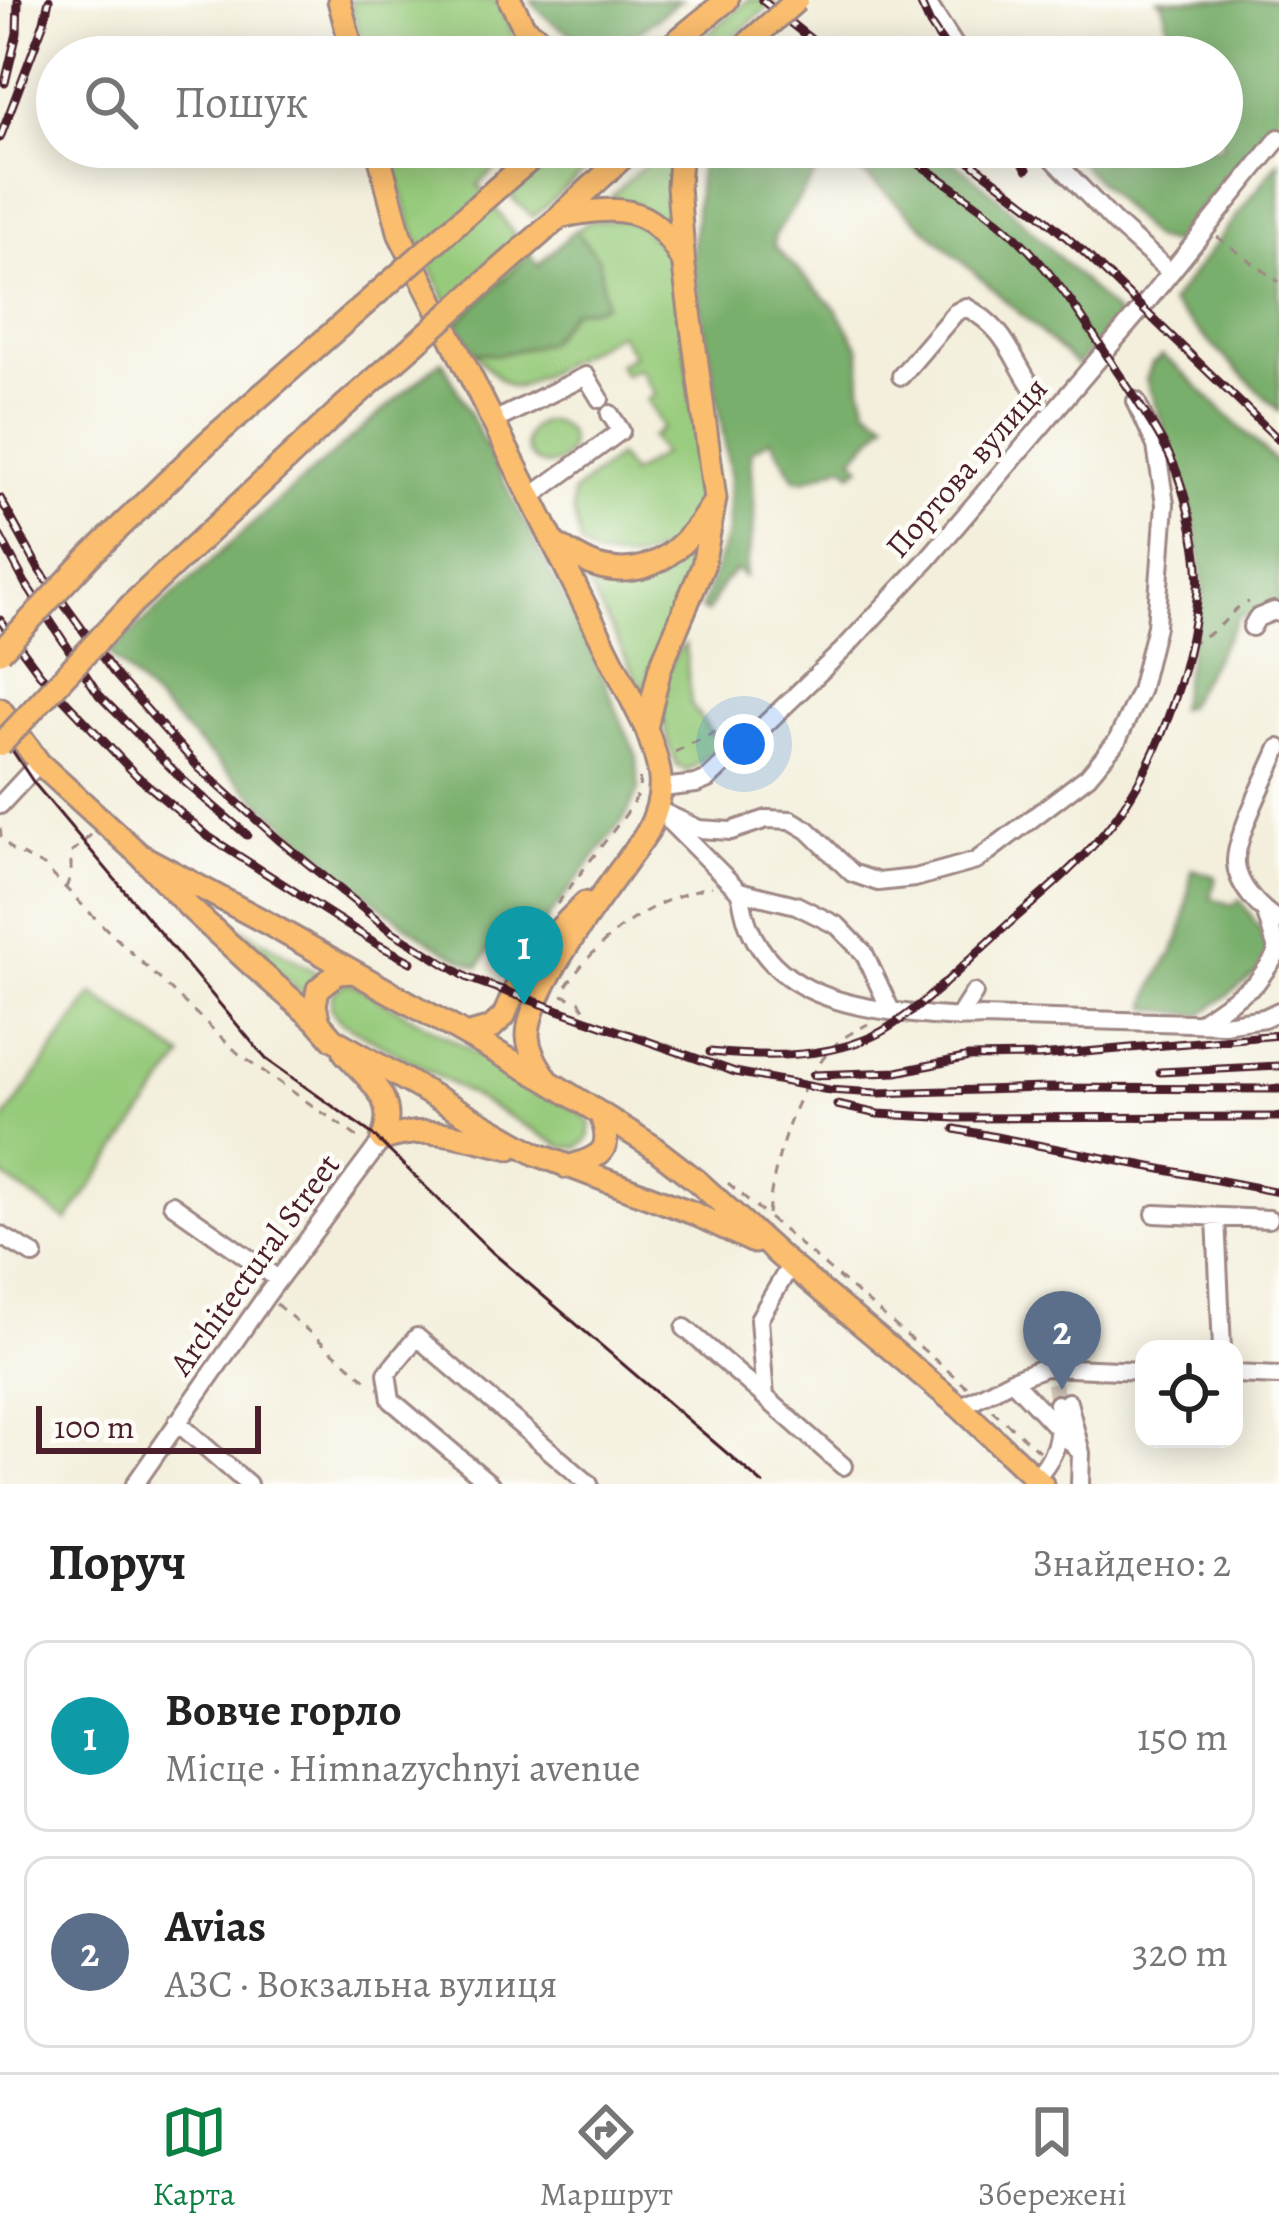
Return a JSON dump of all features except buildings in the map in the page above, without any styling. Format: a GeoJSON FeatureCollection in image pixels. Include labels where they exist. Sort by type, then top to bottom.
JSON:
{"type":"FeatureCollection","features":[{"type":"Feature","properties":{"kind":"main road"},"geometry":{"type":"LineString","coordinates":[[339,0],[348,36]]}},
{"type":"Feature","properties":{"kind":"main road"},"geometry":{"type":"LineString","coordinates":[[511,0],[527,36]]}},
{"type":"Feature","properties":{"kind":"main road"},"geometry":{"type":"LineString","coordinates":[[683,36],[727,0]]}},
{"type":"Feature","properties":{"kind":"main road"},"geometry":{"type":"LineString","coordinates":[[756,36],[797,0]]}},
{"type":"Feature","properties":{"kind":"main road"},"geometry":{"type":"LineString","coordinates":[[525,29],[535,36]]}},
{"type":"Feature","properties":{"kind":"main road"},"geometry":{"type":"LineString","coordinates":[[382,168],[400,235],[646,728],[656,758],[660,799],[625,866],[565,950],[531,1018],[532,1056],[548,1081]]}},
{"type":"Feature","properties":{"kind":"main road"},"geometry":{"type":"LineString","coordinates":[[512,176],[517,168]]}},
{"type":"Feature","properties":{"kind":"main road"},"geometry":{"type":"LineString","coordinates":[[0,652],[90,556],[207,443],[521,168]]}},
{"type":"Feature","properties":{"kind":"main road"},"geometry":{"type":"LineString","coordinates":[[0,745],[132,604],[342,408],[611,168]]}},
{"type":"Feature","properties":{"kind":"main road"},"geometry":{"type":"LineString","coordinates":[[646,728],[660,668],[703,566],[715,499],[684,267],[679,168]]}},
{"type":"Feature","properties":{"kind":"main road"},"geometry":{"type":"LineString","coordinates":[[557,218],[600,208],[626,211],[648,220],[666,235],[684,267]]}},
{"type":"Feature","properties":{"kind":"main road"},"geometry":{"type":"LineString","coordinates":[[555,544],[595,566],[631,571],[655,565],[685,543],[715,499]]}},
{"type":"Feature","properties":{"kind":"main road"},"geometry":{"type":"LineString","coordinates":[[0,709],[39,763],[326,1031],[385,1100],[388,1126],[379,1145]]}},
{"type":"Feature","properties":{"kind":"main road"},"geometry":{"type":"LineString","coordinates":[[140,855],[548,1081],[649,1144],[786,1260],[969,1402],[1039,1477]]}},
{"type":"Feature","properties":{"kind":"main road"},"geometry":{"type":"LineString","coordinates":[[466,1035],[491,1028],[503,1016],[539,950],[625,866]]}},
{"type":"Feature","properties":{"kind":"main road"},"geometry":{"type":"LineString","coordinates":[[353,972],[338,973],[318,988],[315,1004],[326,1031],[536,1154],[694,1213],[786,1260]]}},
{"type":"Feature","properties":{"kind":"main road"},"geometry":{"type":"LineString","coordinates":[[567,1167],[597,1157],[605,1149],[608,1139],[600,1113]]}},
{"type":"Feature","properties":{"kind":"main road"},"geometry":{"type":"LineString","coordinates":[[379,1145],[401,1133],[420,1130],[536,1154]]}},
{"type":"Feature","properties":{"kind":"street"},"geometry":{"type":"LineString","coordinates":[[929,7],[948,36]]}},
{"type":"Feature","properties":{"kind":"street","name":"Портова вулиця"},"geometry":{"type":"LineString","coordinates":[[660,799],[721,770],[843,650],[927,560],[1279,138]]}},
{"type":"Feature","properties":{"kind":"street"},"geometry":{"type":"LineString","coordinates":[[1062,168],[1170,272]]}},
{"type":"Feature","properties":{"kind":"street"},"geometry":{"type":"LineString","coordinates":[[901,376],[955,313],[966,307],[987,318],[1012,348],[1021,373],[1038,396],[1042,409],[1038,429]]}},
{"type":"Feature","properties":{"kind":"street"},"geometry":{"type":"LineString","coordinates":[[492,422],[586,376],[620,430],[531,497]]}},
{"type":"Feature","properties":{"kind":"street"},"geometry":{"type":"LineString","coordinates":[[1038,396],[1049,402],[1064,398]]}},
{"type":"Feature","properties":{"kind":"street"},"geometry":{"type":"LineString","coordinates":[[660,799],[699,829],[731,831],[767,819],[791,820],[808,830],[852,873],[878,882],[915,878],[976,861],[1088,776],[1117,741],[1140,691],[1156,626],[1166,504],[1156,446],[1136,400]]}},
{"type":"Feature","properties":{"kind":"street"},"geometry":{"type":"LineString","coordinates":[[1252,626],[1257,618],[1277,612]]}},
{"type":"Feature","properties":{"kind":"street"},"geometry":{"type":"LineString","coordinates":[[1201,1022],[1256,983],[1278,953],[1272,917],[1233,874],[1279,748]]}},
{"type":"Feature","properties":{"kind":"street"},"geometry":{"type":"LineString","coordinates":[[0,806],[39,763]]}},
{"type":"Feature","properties":{"kind":"street"},"geometry":{"type":"LineString","coordinates":[[660,799],[735,887],[749,928],[766,955],[796,984],[828,999],[866,1010],[958,1018],[1224,1024],[1279,1011]]}},
{"type":"Feature","properties":{"kind":"street"},"geometry":{"type":"LineString","coordinates":[[735,887],[796,904],[838,926],[864,953],[891,1011]]}},
{"type":"Feature","properties":{"kind":"street"},"geometry":{"type":"LineString","coordinates":[[958,1018],[974,993]]}},
{"type":"Feature","properties":{"kind":"street","name":"Architectural Street"},"geometry":{"type":"LineString","coordinates":[[135,1484],[379,1145]]}},
{"type":"Feature","properties":{"kind":"street"},"geometry":{"type":"LineString","coordinates":[[172,1204],[278,1280]]}},
{"type":"Feature","properties":{"kind":"street"},"geometry":{"type":"LineString","coordinates":[[1155,1214],[1269,1219]]}},
{"type":"Feature","properties":{"kind":"street"},"geometry":{"type":"LineString","coordinates":[[1216,1217],[1222,1340]]}},
{"type":"Feature","properties":{"kind":"street"},"geometry":{"type":"LineString","coordinates":[[0,1234],[34,1256]]}},
{"type":"Feature","properties":{"kind":"street"},"geometry":{"type":"LineString","coordinates":[[764,1397],[759,1319],[786,1260]]}},
{"type":"Feature","properties":{"kind":"street"},"geometry":{"type":"LineString","coordinates":[[685,1328],[843,1466]]}},
{"type":"Feature","properties":{"kind":"street"},"geometry":{"type":"LineString","coordinates":[[490,1484],[391,1400],[386,1373],[417,1337],[589,1484]]}},
{"type":"Feature","properties":{"kind":"street"},"geometry":{"type":"LineString","coordinates":[[969,1402],[1045,1367],[1060,1384],[1081,1453],[1080,1484]]}},
{"type":"Feature","properties":{"kind":"street"},"geometry":{"type":"LineString","coordinates":[[1060,1384],[1135,1372]]}},
{"type":"Feature","properties":{"kind":"street"},"geometry":{"type":"LineString","coordinates":[[1243,1374],[1279,1376]]}},
{"type":"Feature","properties":{"kind":"street"},"geometry":{"type":"LineString","coordinates":[[1012,1380],[1081,1453]]}},
{"type":"Feature","properties":{"kind":"street"},"geometry":{"type":"LineString","coordinates":[[1039,1477],[1061,1432],[1060,1384]]}},
{"type":"Feature","properties":{"kind":"street"},"geometry":{"type":"LineString","coordinates":[[177,1422],[248,1484]]}},
{"type":"Feature","properties":{"kind":"path"},"geometry":{"type":"LineString","coordinates":[[1206,229],[1279,281]]}},
{"type":"Feature","properties":{"kind":"path"},"geometry":{"type":"LineString","coordinates":[[1189,645],[1215,630],[1241,604],[1257,601],[1277,612]]}},
{"type":"Feature","properties":{"kind":"path"},"geometry":{"type":"LineString","coordinates":[[547,917],[626,814],[639,792],[640,760],[656,758],[717,731]]}},
{"type":"Feature","properties":{"kind":"path"},"geometry":{"type":"LineString","coordinates":[[66,888],[71,853],[104,822]]}},
{"type":"Feature","properties":{"kind":"path"},"geometry":{"type":"LineString","coordinates":[[0,828],[12,850],[44,866],[239,1054],[379,1145]]}},
{"type":"Feature","properties":{"kind":"path"},"geometry":{"type":"LineString","coordinates":[[584,1021],[586,1010],[579,1001],[558,997],[580,966],[620,926],[681,893],[735,887]]}},
{"type":"Feature","properties":{"kind":"path"},"geometry":{"type":"LineString","coordinates":[[768,1216],[771,1181],[811,1075],[837,1043],[891,1011]]}},
{"type":"Feature","properties":{"kind":"path"},"geometry":{"type":"LineString","coordinates":[[724,1180],[969,1402],[1039,1477]]}},
{"type":"Feature","properties":{"kind":"path"},"geometry":{"type":"LineString","coordinates":[[266,1296],[391,1400]]}},
{"type":"Feature","properties":{"kind":"green space"},"geometry":{"type":"Polygon","coordinates":[[[350,0],[497,0],[513,36],[359,36],[350,0]]]}},
{"type":"Feature","properties":{"kind":"green space"},"geometry":{"type":"Polygon","coordinates":[[[531,0],[681,0],[629,36],[578,36],[531,0]]]}},
{"type":"Feature","properties":{"kind":"green space"},"geometry":{"type":"Polygon","coordinates":[[[748,0],[776,0],[735,36],[706,36],[748,0]]]}},
{"type":"Feature","properties":{"kind":"green space"},"geometry":{"type":"Polygon","coordinates":[[[1159,0],[1279,0],[1279,114],[1243,157],[1243,36],[1170,36],[1159,0]]]}},
{"type":"Feature","properties":{"kind":"green space"},"geometry":{"type":"Polygon","coordinates":[[[1279,161],[1279,411],[1170,303],[1279,161]]]}},
{"type":"Feature","properties":{"kind":"green space"},"geometry":{"type":"Polygon","coordinates":[[[394,168],[496,168],[478,185],[537,265],[587,222],[624,219],[641,226],[669,255],[705,492],[700,508],[666,550],[631,561],[595,556],[581,546],[573,510],[573,493],[618,456],[631,474],[662,454],[651,437],[663,428],[647,400],[655,395],[639,368],[625,375],[618,365],[633,355],[619,333],[513,387],[463,337],[412,228],[394,168]]]}},
{"type":"Feature","properties":{"kind":"green space"},"geometry":{"type":"Polygon","coordinates":[[[543,168],[588,168],[533,217],[509,195],[543,168]]]}},
{"type":"Feature","properties":{"kind":"green space"},"geometry":{"type":"Polygon","coordinates":[[[642,168],[672,168],[673,228],[632,203],[610,198],[642,168]]]}},
{"type":"Feature","properties":{"kind":"green space"},"geometry":{"type":"Polygon","coordinates":[[[700,168],[819,168],[774,237],[774,246],[836,309],[860,349],[867,408],[887,421],[853,458],[861,466],[852,473],[844,465],[795,479],[771,439],[751,451],[755,518],[745,577],[736,570],[707,613],[701,609],[728,533],[730,473],[692,260],[700,168]]]}},
{"type":"Feature","properties":{"kind":"green space"},"geometry":{"type":"Polygon","coordinates":[[[853,168],[962,168],[998,197],[1119,317],[1077,365],[853,168]]]}},
{"type":"Feature","properties":{"kind":"green space"},"geometry":{"type":"Polygon","coordinates":[[[1085,168],[1234,168],[1172,243],[1153,239],[1085,168]]]}},
{"type":"Feature","properties":{"kind":"green space"},"geometry":{"type":"Polygon","coordinates":[[[575,230],[599,259],[605,304],[573,310],[547,343],[498,355],[474,352],[456,324],[530,255],[538,265],[575,230]]]}},
{"type":"Feature","properties":{"kind":"green space"},"geometry":{"type":"Polygon","coordinates":[[[1162,356],[1279,465],[1279,608],[1250,618],[1240,615],[1186,706],[1178,709],[1203,585],[1198,539],[1180,471],[1146,380],[1152,364],[1162,356]]]}},
{"type":"Feature","properties":{"kind":"green space"},"geometry":{"type":"Polygon","coordinates":[[[442,360],[599,668],[637,757],[639,790],[626,816],[521,954],[493,943],[479,967],[408,926],[312,848],[109,653],[442,360]]]}},
{"type":"Feature","properties":{"kind":"green space"},"geometry":{"type":"Polygon","coordinates":[[[548,421],[563,428],[570,443],[563,458],[548,465],[533,458],[526,443],[533,428],[548,421]]]}},
{"type":"Feature","properties":{"kind":"green space"},"geometry":{"type":"Polygon","coordinates":[[[699,541],[643,691],[579,567],[644,576],[670,567],[699,541]]]}},
{"type":"Feature","properties":{"kind":"green space"},"geometry":{"type":"Polygon","coordinates":[[[685,644],[691,705],[718,742],[718,749],[687,771],[677,766],[671,751],[662,703],[667,671],[685,644]]]}},
{"type":"Feature","properties":{"kind":"green space"},"geometry":{"type":"Polygon","coordinates":[[[1192,869],[1216,877],[1211,898],[1232,905],[1240,900],[1261,930],[1269,955],[1260,971],[1200,1016],[1148,1008],[1155,983],[1179,939],[1192,869]]]}},
{"type":"Feature","properties":{"kind":"green space"},"geometry":{"type":"Polygon","coordinates":[[[217,914],[321,975],[304,996],[217,914]]]}},
{"type":"Feature","properties":{"kind":"green space"},"geometry":{"type":"Polygon","coordinates":[[[351,983],[581,1112],[591,1124],[589,1139],[578,1148],[563,1147],[340,1021],[331,1009],[332,994],[351,983]]]}},
{"type":"Feature","properties":{"kind":"green space"},"geometry":{"type":"Polygon","coordinates":[[[93,994],[183,1057],[67,1221],[0,1174],[0,1126],[93,994]]]}},
{"type":"Feature","properties":{"kind":"tunnel"},"geometry":{"type":"LineString","coordinates":[[1054,1383],[1057,1404]]}},
{"type":"Feature","properties":{"kind":"tram line"},"geometry":{"type":"LineString","coordinates":[[0,732],[34,783],[266,1059],[372,1134],[492,1252],[763,1484]]}},
{"type":"Feature","properties":{"kind":"railway"},"geometry":{"type":"LineString","coordinates":[[5,83],[17,33],[18,0]]}},
{"type":"Feature","properties":{"kind":"railway"},"geometry":{"type":"LineString","coordinates":[[39,36],[49,0]]}},
{"type":"Feature","properties":{"kind":"railway"},"geometry":{"type":"LineString","coordinates":[[762,0],[807,36]]}},
{"type":"Feature","properties":{"kind":"railway"},"geometry":{"type":"LineString","coordinates":[[919,0],[938,36]]}},
{"type":"Feature","properties":{"kind":"railway"},"geometry":{"type":"LineString","coordinates":[[0,138],[36,43]]}},
{"type":"Feature","properties":{"kind":"railway"},"geometry":{"type":"LineString","coordinates":[[710,1052],[771,1055],[832,1049],[871,1037],[923,1002],[1069,870],[1123,808],[1155,750],[1188,653],[1198,589],[1196,546],[1177,473],[1158,435],[1037,259],[992,216],[925,168]]}},
{"type":"Feature","properties":{"kind":"railway"},"geometry":{"type":"LineString","coordinates":[[979,168],[1086,254],[1279,440]]}},
{"type":"Feature","properties":{"kind":"railway"},"geometry":{"type":"LineString","coordinates":[[0,498],[40,571],[114,673],[199,768],[391,931],[468,978],[735,1072],[829,1090],[1279,1089]]}},
{"type":"Feature","properties":{"kind":"railway"},"geometry":{"type":"LineString","coordinates":[[0,536],[25,583],[99,695],[185,782],[247,835]]}},
{"type":"Feature","properties":{"kind":"railway"},"geometry":{"type":"LineString","coordinates":[[0,620],[40,674],[136,775],[209,837],[411,962]]}},
{"type":"Feature","properties":{"kind":"railway"},"geometry":{"type":"LineString","coordinates":[[813,1075],[897,1072],[969,1057],[1039,1056],[1279,1035]]}},
{"type":"Feature","properties":{"kind":"railway"},"geometry":{"type":"LineString","coordinates":[[1160,1072],[1279,1066]]}},
{"type":"Feature","properties":{"kind":"railway"},"geometry":{"type":"LineString","coordinates":[[837,1105],[878,1114],[956,1118],[1279,1117]]}},
{"type":"Feature","properties":{"kind":"railway"},"geometry":{"type":"LineString","coordinates":[[955,1129],[1279,1192]]}},
{"type":"Feature","properties":{"kind":"place","name":"Вовче горло"},"geometry":{"type":"Point","coordinates":[524,1005]}},
{"type":"Feature","properties":{"kind":"place","name":"Avias"},"geometry":{"type":"Point","coordinates":[1062,1390]}}]}
